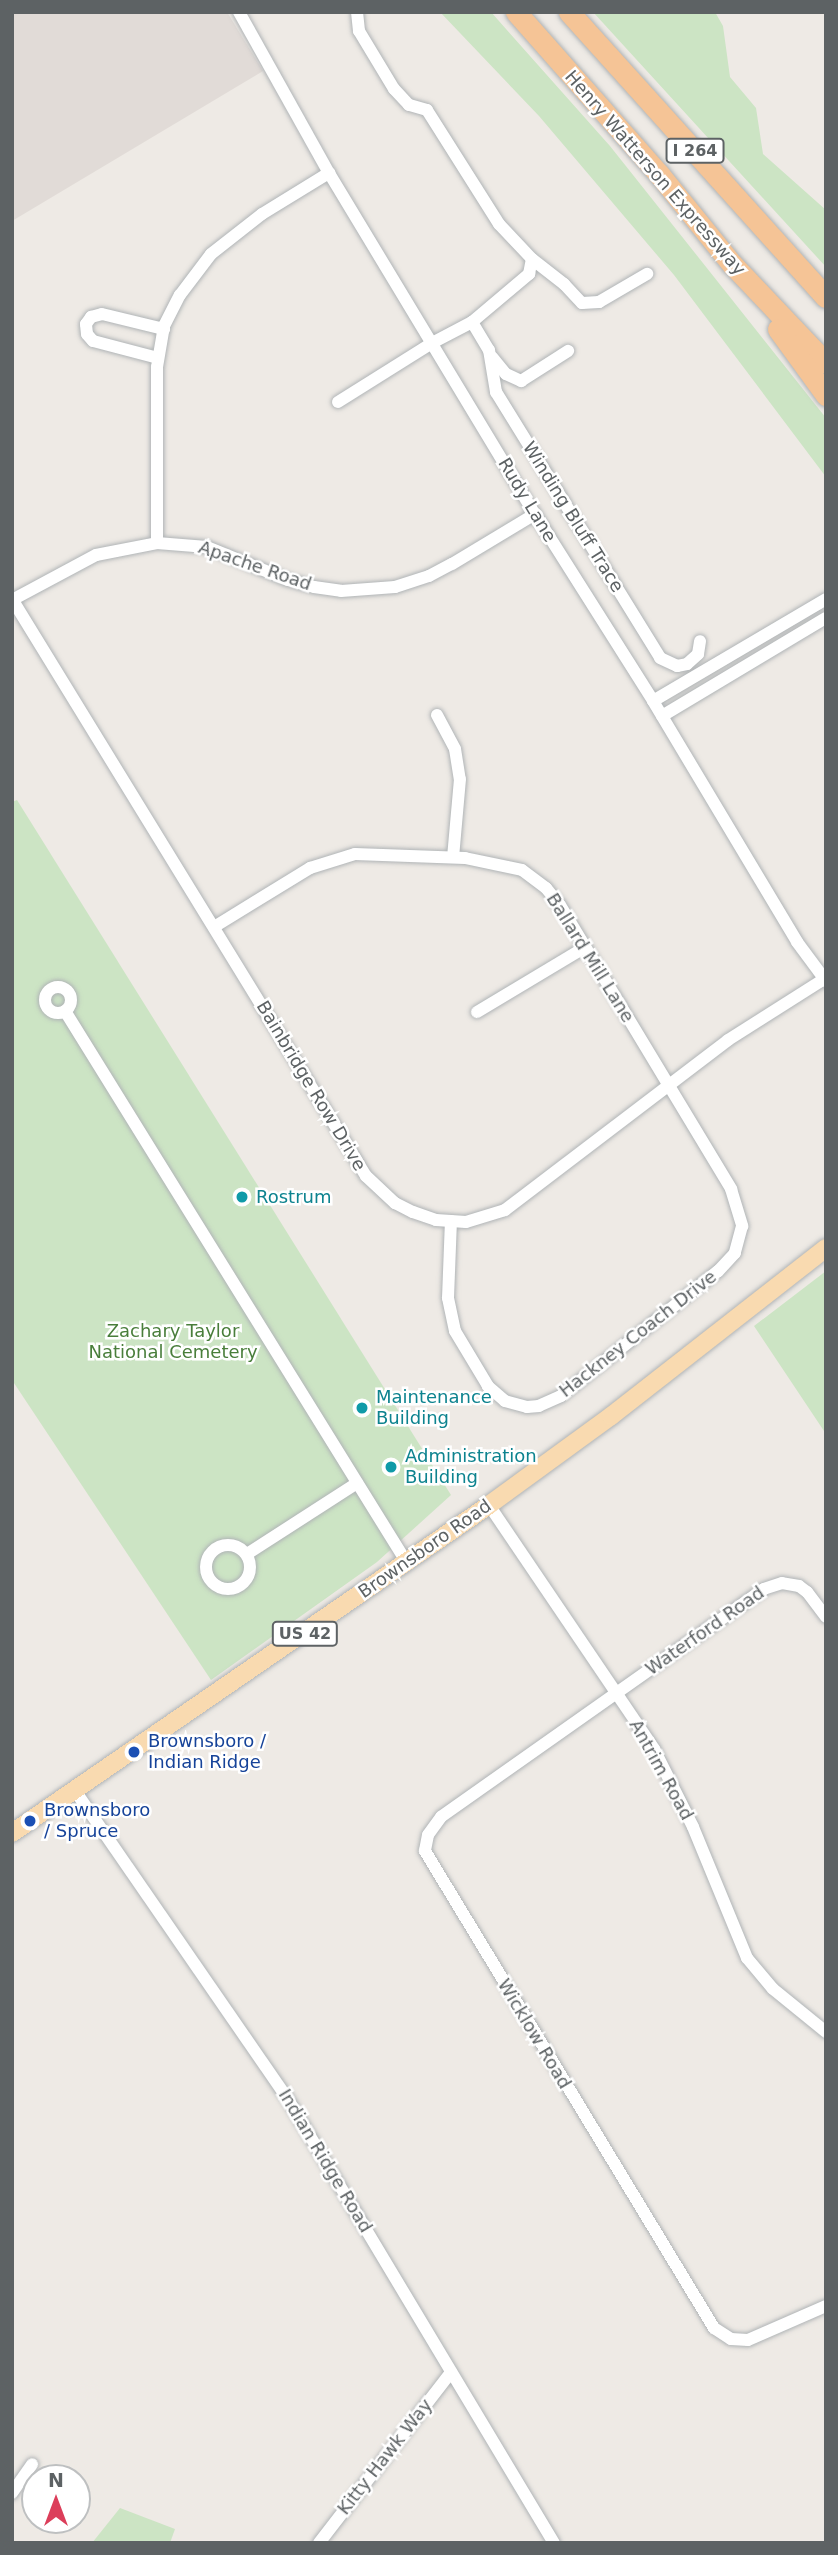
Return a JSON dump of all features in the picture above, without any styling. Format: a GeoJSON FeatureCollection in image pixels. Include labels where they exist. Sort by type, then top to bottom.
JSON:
{"type":"FeatureCollection","features":[{"type":"Feature","properties":{"kind":"highway","name":"Henry Watterson Expressway"},"geometry":{"type":"LineString","coordinates":[[516,12],[659,174],[733,264],[826,363]]}},
{"type":"Feature","properties":{"kind":"highway","name":"I 264"},"geometry":{"type":"LineString","coordinates":[[569,12],[824,294]]}},
{"type":"Feature","properties":{"kind":"highway"},"geometry":{"type":"LineString","coordinates":[[733,264],[826,395]]}},
{"type":"Feature","properties":{"kind":"main road","name":"Brownsboro Road"},"geometry":{"type":"LineString","coordinates":[[12,1833],[76,1792],[489,1505],[611,1416],[826,1248]]}},
{"type":"Feature","properties":{"kind":"street","name":"Rudy Lane"},"geometry":{"type":"LineString","coordinates":[[239,12],[329,173],[534,514],[663,716],[797,942],[825,980]]}},
{"type":"Feature","properties":{"kind":"street"},"geometry":{"type":"LineString","coordinates":[[357,12],[359,31],[394,89],[409,105],[427,110],[499,225],[532,259],[565,284],[582,303],[599,302],[647,274]]}},
{"type":"Feature","properties":{"kind":"street"},"geometry":{"type":"LineString","coordinates":[[156,542],[158,358],[164,329],[180,295],[211,254],[262,214],[329,173]]}},
{"type":"Feature","properties":{"kind":"street"},"geometry":{"type":"LineString","coordinates":[[338,402],[432,343],[472,322],[530,274],[532,259]]}},
{"type":"Feature","properties":{"kind":"street"},"geometry":{"type":"LineString","coordinates":[[158,358],[93,341],[86,334],[86,324],[90,317],[102,314],[164,329]]}},
{"type":"Feature","properties":{"kind":"street","name":"Winding Bluff Trace"},"geometry":{"type":"LineString","coordinates":[[472,322],[492,357],[496,392],[660,658],[667,664],[687,664],[698,654],[701,641]]}},
{"type":"Feature","properties":{"kind":"street"},"geometry":{"type":"LineString","coordinates":[[492,357],[506,374],[521,382],[568,351]]}},
{"type":"Feature","properties":{"kind":"street","name":"Apache Road"},"geometry":{"type":"LineString","coordinates":[[12,599],[96,555],[156,542],[207,547],[288,580],[314,587],[368,590],[395,587],[429,576],[534,514]]}},
{"type":"Feature","properties":{"kind":"street","name":"Bainbridge Row Drive"},"geometry":{"type":"LineString","coordinates":[[12,599],[366,1177],[395,1203],[436,1220],[451,1221],[485,1218],[514,1205],[758,1019],[825,980]]}},
{"type":"Feature","properties":{"kind":"street"},"geometry":{"type":"LineString","coordinates":[[653,701],[826,599]]}},
{"type":"Feature","properties":{"kind":"street"},"geometry":{"type":"LineString","coordinates":[[663,716],[826,618]]}},
{"type":"Feature","properties":{"kind":"street"},"geometry":{"type":"LineString","coordinates":[[437,715],[455,749],[460,779],[453,857]]}},
{"type":"Feature","properties":{"kind":"street","name":"Ballard Mill Lane"},"geometry":{"type":"LineString","coordinates":[[214,927],[310,868],[335,858],[379,854],[453,857],[512,866],[537,879],[560,905],[732,1189],[741,1218],[742,1233]]}},
{"type":"Feature","properties":{"kind":"street"},"geometry":{"type":"LineString","coordinates":[[477,1013],[584,948]]}},
{"type":"Feature","properties":{"kind":"street"},"geometry":{"type":"LineString","coordinates":[[65,1011],[407,1563]]}},
{"type":"Feature","properties":{"kind":"street","name":"Hackney Coach Drive"},"geometry":{"type":"LineString","coordinates":[[451,1221],[448,1298],[455,1331],[488,1386],[505,1401],[527,1407],[539,1406],[561,1395],[690,1294],[728,1262],[735,1253],[742,1233]]}},
{"type":"Feature","properties":{"kind":"street"},"geometry":{"type":"LineString","coordinates":[[247,1554],[358,1483]]}},
{"type":"Feature","properties":{"kind":"street","name":"Antrim Road"},"geometry":{"type":"LineString","coordinates":[[489,1505],[654,1749],[676,1790],[747,1958],[773,1989],[826,2032]]}},
{"type":"Feature","properties":{"kind":"street","name":"Waterford Road"},"geometry":{"type":"LineString","coordinates":[[616,1693],[772,1585],[799,1586],[826,1617]]}},
{"type":"Feature","properties":{"kind":"street","name":"Wicklow Road"},"geometry":{"type":"LineString","coordinates":[[616,1693],[441,1817],[428,1835],[425,1851],[428,1860],[714,2328],[731,2339],[748,2340],[826,2306]]}},
{"type":"Feature","properties":{"kind":"street","name":"Indian Ridge Road"},"geometry":{"type":"LineString","coordinates":[[76,1792],[286,2096],[554,2543]]}},
{"type":"Feature","properties":{"kind":"street","name":"Kitty Hawk Way"},"geometry":{"type":"LineString","coordinates":[[319,2543],[451,2372]]}},
{"type":"Feature","properties":{"kind":"shaded area"},"geometry":{"type":"Polygon","coordinates":[[[12,12],[227,12],[263,71],[12,221],[12,12]]]}},
{"type":"Feature","properties":{"kind":"green space"},"geometry":{"type":"Polygon","coordinates":[[[440,12],[491,12],[610,146],[826,418],[826,477],[674,275],[539,116],[440,12]]]}},
{"type":"Feature","properties":{"kind":"green space"},"geometry":{"type":"Polygon","coordinates":[[[593,12],[715,12],[723,26],[730,77],[756,108],[763,154],[826,210],[826,267],[593,12]]]}},
{"type":"Feature","properties":{"kind":"green space","name":"Zachary Taylor National Cemetery"},"geometry":{"type":"Polygon","coordinates":[[[17,800],[451,1495],[377,1562],[211,1680],[12,1380],[12,802],[17,800]]]}},
{"type":"Feature","properties":{"kind":"green space"},"geometry":{"type":"Polygon","coordinates":[[[826,1271],[826,1434],[754,1326],[826,1271]]]}},
{"type":"Feature","properties":{"kind":"green space"},"geometry":{"type":"Polygon","coordinates":[[[120,2508],[175,2529],[170,2543],[92,2543],[120,2508]]]}},
{"type":"Feature","properties":{"kind":"place","name":"Rostrum"},"geometry":{"type":"Point","coordinates":[242,1197]}},
{"type":"Feature","properties":{"kind":"place","name":"Maintenance Building"},"geometry":{"type":"Point","coordinates":[362,1408]}},
{"type":"Feature","properties":{"kind":"place","name":"Administration Building"},"geometry":{"type":"Point","coordinates":[391,1467]}},
{"type":"Feature","properties":{"kind":"place","name":"Brownsboro / Indian Ridge"},"geometry":{"type":"Point","coordinates":[134,1752]}},
{"type":"Feature","properties":{"kind":"place","name":"Brownsboro / Spruce"},"geometry":{"type":"Point","coordinates":[30,1821]}}]}
